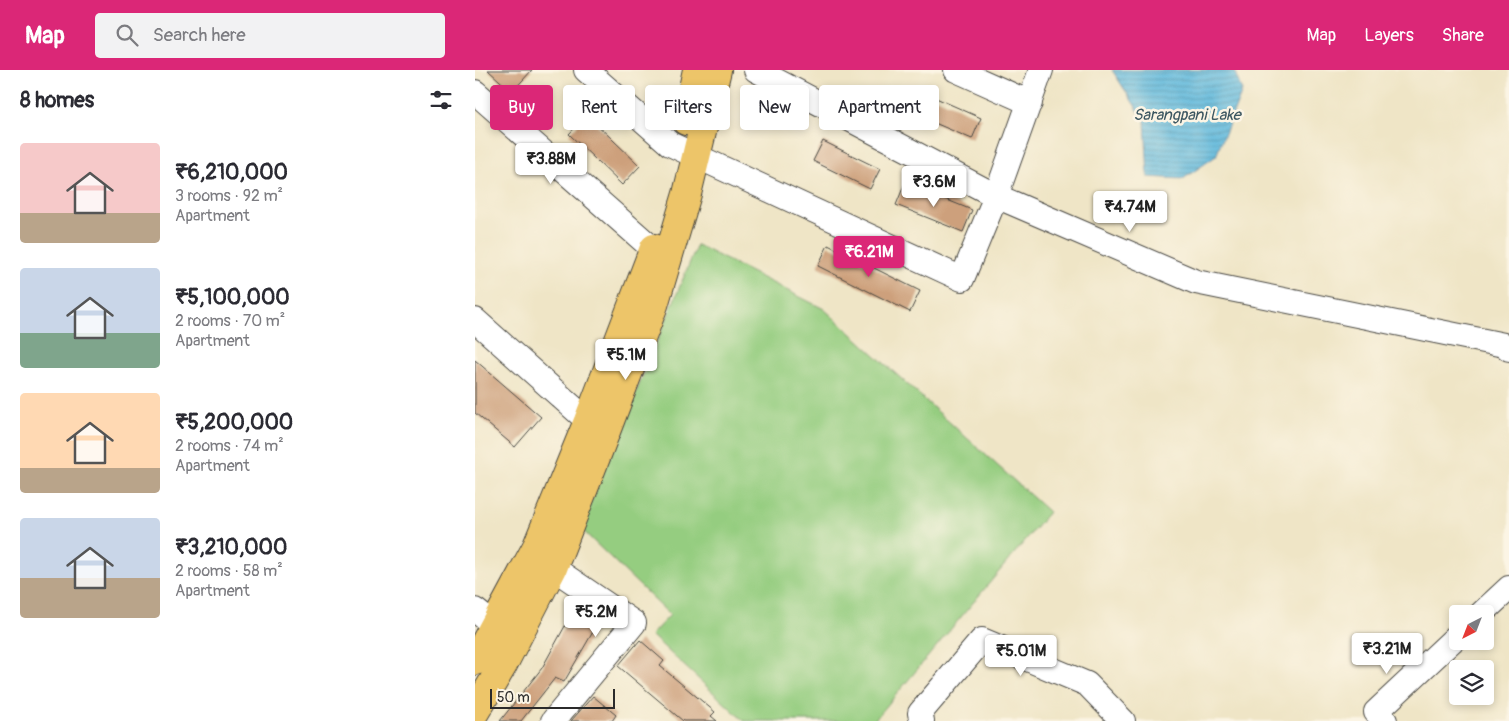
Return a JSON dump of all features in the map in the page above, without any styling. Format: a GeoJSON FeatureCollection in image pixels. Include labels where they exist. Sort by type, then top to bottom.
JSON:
{"type":"FeatureCollection","features":[{"type":"Feature","properties":{"kind":"main road"},"geometry":{"type":"LineString","coordinates":[[475,712],[503,665],[530,586],[537,546],[597,428],[654,305],[687,194],[688,152],[697,70]]}},
{"type":"Feature","properties":{"kind":"main road"},"geometry":{"type":"LineString","coordinates":[[475,661],[485,618],[553,568],[653,249],[717,70]]}},
{"type":"Feature","properties":{"kind":"street"},"geometry":{"type":"LineString","coordinates":[[586,70],[670,144],[962,279],[996,196],[1041,70]]}},
{"type":"Feature","properties":{"kind":"street"},"geometry":{"type":"LineString","coordinates":[[756,70],[996,196],[1196,282],[1503,345],[1509,350]]}},
{"type":"Feature","properties":{"kind":"street"},"geometry":{"type":"LineString","coordinates":[[956,70],[1030,103]]}},
{"type":"Feature","properties":{"kind":"street"},"geometry":{"type":"LineString","coordinates":[[475,92],[653,249]]}},
{"type":"Feature","properties":{"kind":"street"},"geometry":{"type":"LineString","coordinates":[[475,320],[597,428]]}},
{"type":"Feature","properties":{"kind":"street"},"geometry":{"type":"LineString","coordinates":[[553,568],[634,623],[553,721]]}},
{"type":"Feature","properties":{"kind":"street"},"geometry":{"type":"LineString","coordinates":[[1491,605],[1509,588]]}},
{"type":"Feature","properties":{"kind":"street"},"geometry":{"type":"LineString","coordinates":[[922,721],[919,713],[982,640],[1087,684],[1123,721]]}},
{"type":"Feature","properties":{"kind":"street"},"geometry":{"type":"LineString","coordinates":[[1385,721],[1376,712],[1449,644]]}},
{"type":"Feature","properties":{"kind":"green space"},"geometry":{"type":"Polygon","coordinates":[[[697,245],[824,309],[1049,512],[874,721],[744,721],[651,635],[670,615],[580,528],[697,245]]]}},
{"type":"Feature","properties":{"kind":"water","name":"Sarangpani Lake"},"geometry":{"type":"Polygon","coordinates":[[[1112,70],[1234,70],[1242,91],[1216,156],[1183,179],[1148,177],[1145,121],[1112,70]]]}},
{"type":"Feature","properties":{"kind":"building"},"geometry":{"type":"Polygon","coordinates":[[[488,70],[532,70],[518,85],[504,85],[488,70]]]}},
{"type":"Feature","properties":{"kind":"building"},"geometry":{"type":"Polygon","coordinates":[[[939,99],[981,118],[972,139],[939,125],[939,99]]]}},
{"type":"Feature","properties":{"kind":"building"},"geometry":{"type":"Polygon","coordinates":[[[573,130],[603,130],[640,166],[622,185],[569,134],[573,130]]]}},
{"type":"Feature","properties":{"kind":"building"},"geometry":{"type":"Polygon","coordinates":[[[823,141],[880,169],[870,189],[813,161],[823,141]]]}},
{"type":"Feature","properties":{"kind":"building"},"geometry":{"type":"Polygon","coordinates":[[[905,183],[972,210],[963,232],[896,205],[905,183]]]}},
{"type":"Feature","properties":{"kind":"building"},"geometry":{"type":"Polygon","coordinates":[[[828,245],[920,291],[910,312],[818,266],[828,245]]]}},
{"type":"Feature","properties":{"kind":"building"},"geometry":{"type":"Polygon","coordinates":[[[475,360],[541,417],[515,447],[475,413],[475,360]]]}},
{"type":"Feature","properties":{"kind":"building"},"geometry":{"type":"Polygon","coordinates":[[[576,606],[601,618],[564,682],[555,678],[521,721],[500,721],[542,668],[576,606]]]}},
{"type":"Feature","properties":{"kind":"building"},"geometry":{"type":"Polygon","coordinates":[[[640,640],[664,661],[660,666],[715,712],[711,716],[717,721],[683,721],[618,666],[640,640]]]}},
{"type":"Feature","properties":{"kind":"building"},"geometry":{"type":"Polygon","coordinates":[[[593,696],[616,715],[612,721],[571,721],[593,696]]]}}]}
